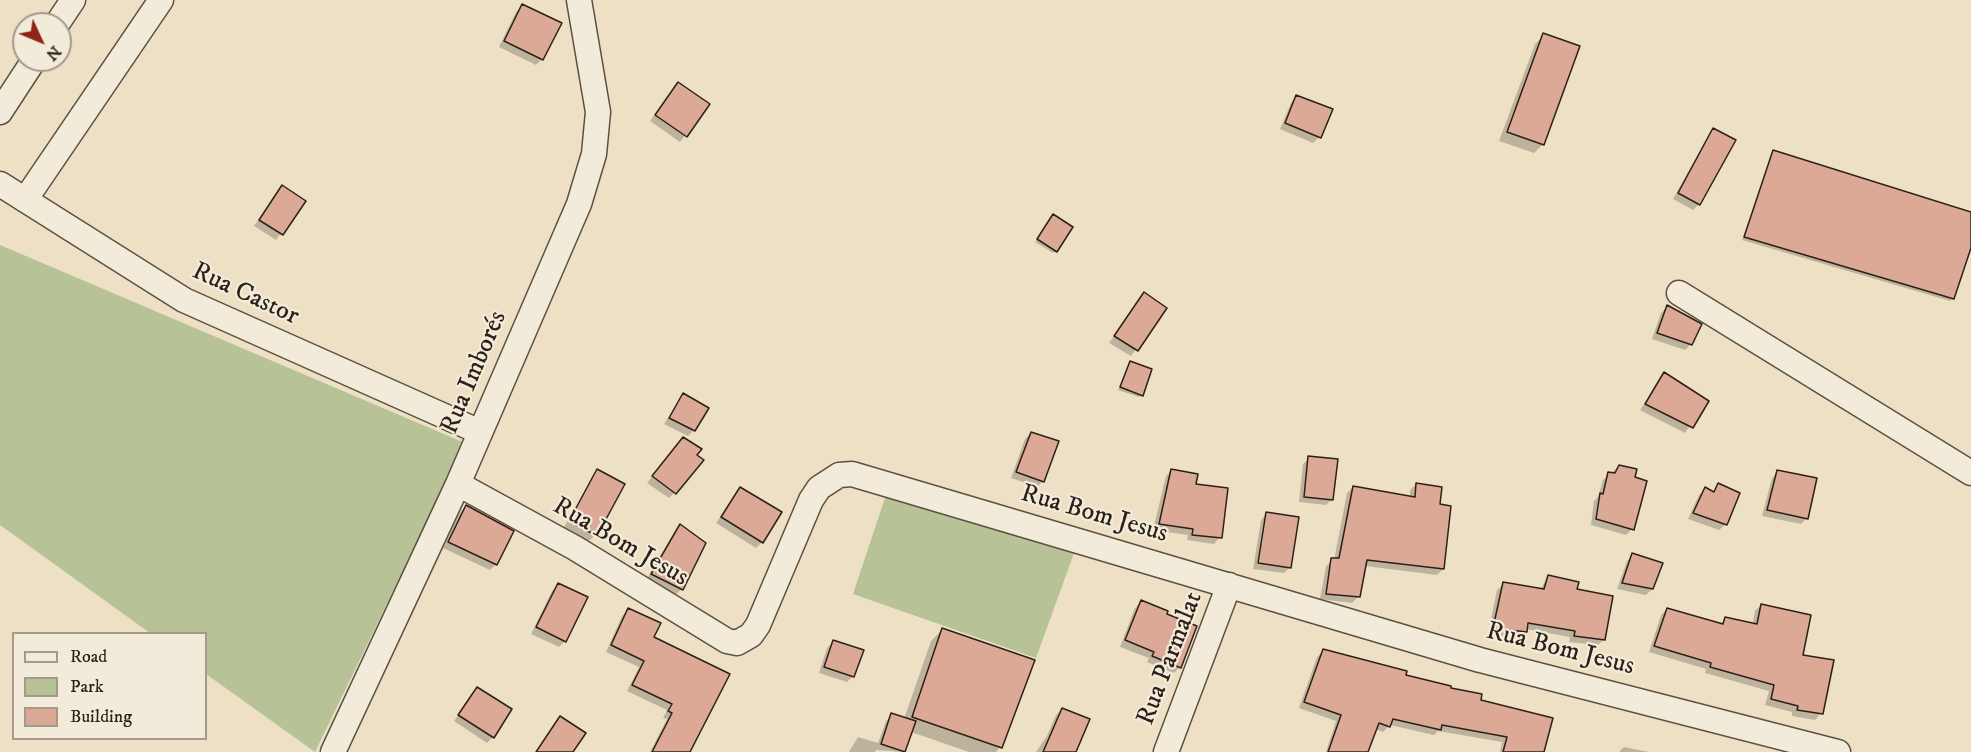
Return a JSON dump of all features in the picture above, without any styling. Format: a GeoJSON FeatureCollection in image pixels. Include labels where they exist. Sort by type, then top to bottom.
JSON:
{"type":"FeatureCollection","features":[{"type":"Feature","properties":{"kind":"street"},"geometry":{"type":"LineString","coordinates":[[25,200],[161,0]]}},
{"type":"Feature","properties":{"kind":"street","name":"Rua Imborés"},"geometry":{"type":"LineString","coordinates":[[333,752],[458,484],[579,204],[594,154],[598,112],[579,0]]}},
{"type":"Feature","properties":{"kind":"street"},"geometry":{"type":"LineString","coordinates":[[0,112],[26,72]]}},
{"type":"Feature","properties":{"kind":"street","name":"Rua Castor"},"geometry":{"type":"LineString","coordinates":[[0,184],[184,300],[480,432]]}},
{"type":"Feature","properties":{"kind":"street"},"geometry":{"type":"LineString","coordinates":[[1679,293],[1971,473]]}},
{"type":"Feature","properties":{"kind":"street","name":"Rua Bom Jesus"},"geometry":{"type":"LineString","coordinates":[[458,484],[575,548],[727,641],[737,643],[751,635],[758,625],[811,500],[819,488],[839,475],[852,474],[1480,660],[1838,752]]}},
{"type":"Feature","properties":{"kind":"street","name":"Rua Parmalat"},"geometry":{"type":"LineString","coordinates":[[1166,752],[1229,585]]}},
{"type":"Feature","properties":{"kind":"green space"},"geometry":{"type":"Polygon","coordinates":[[[0,245],[465,443],[315,752],[207,675],[207,632],[149,632],[0,525],[0,245]]]}},
{"type":"Feature","properties":{"kind":"green space"},"geometry":{"type":"Polygon","coordinates":[[[888,489],[1074,553],[1036,658],[853,594],[888,489]]]}},
{"type":"Feature","properties":{"kind":"building"},"geometry":{"type":"Polygon","coordinates":[[[522,4],[562,23],[543,60],[504,41],[522,4]]]}},
{"type":"Feature","properties":{"kind":"building"},"geometry":{"type":"Polygon","coordinates":[[[1543,33],[1580,46],[1544,145],[1507,132],[1543,33]]]}},
{"type":"Feature","properties":{"kind":"building"},"geometry":{"type":"Polygon","coordinates":[[[678,82],[710,104],[687,137],[655,115],[678,82]]]}},
{"type":"Feature","properties":{"kind":"building"},"geometry":{"type":"Polygon","coordinates":[[[1296,95],[1333,109],[1321,138],[1285,123],[1296,95]]]}},
{"type":"Feature","properties":{"kind":"building"},"geometry":{"type":"Polygon","coordinates":[[[1713,128],[1736,140],[1700,205],[1678,193],[1713,128]]]}},
{"type":"Feature","properties":{"kind":"building"},"geometry":{"type":"Polygon","coordinates":[[[1773,150],[1971,212],[1971,248],[1954,299],[1744,237],[1773,150]]]}},
{"type":"Feature","properties":{"kind":"building"},"geometry":{"type":"Polygon","coordinates":[[[282,185],[306,201],[283,235],[259,220],[282,185]]]}},
{"type":"Feature","properties":{"kind":"building"},"geometry":{"type":"Polygon","coordinates":[[[1053,214],[1073,227],[1057,252],[1037,239],[1053,214]]]}},
{"type":"Feature","properties":{"kind":"building"},"geometry":{"type":"Polygon","coordinates":[[[1144,292],[1167,308],[1138,351],[1114,336],[1144,292]]]}},
{"type":"Feature","properties":{"kind":"building"},"geometry":{"type":"Polygon","coordinates":[[[1667,305],[1702,324],[1692,345],[1657,333],[1667,305]]]}},
{"type":"Feature","properties":{"kind":"building"},"geometry":{"type":"Polygon","coordinates":[[[1130,361],[1152,369],[1143,396],[1120,387],[1130,361]]]}},
{"type":"Feature","properties":{"kind":"building"},"geometry":{"type":"Polygon","coordinates":[[[1664,372],[1709,401],[1693,428],[1645,404],[1664,372]]]}},
{"type":"Feature","properties":{"kind":"building"},"geometry":{"type":"Polygon","coordinates":[[[683,393],[709,408],[695,431],[669,418],[683,393]]]}},
{"type":"Feature","properties":{"kind":"building"},"geometry":{"type":"Polygon","coordinates":[[[1031,432],[1059,441],[1044,482],[1016,472],[1031,432]]]}},
{"type":"Feature","properties":{"kind":"building"},"geometry":{"type":"Polygon","coordinates":[[[683,437],[702,449],[697,455],[704,460],[676,494],[652,476],[683,437]]]}},
{"type":"Feature","properties":{"kind":"building"},"geometry":{"type":"Polygon","coordinates":[[[1308,456],[1338,459],[1333,500],[1304,497],[1308,456]]]}},
{"type":"Feature","properties":{"kind":"building"},"geometry":{"type":"Polygon","coordinates":[[[1619,465],[1637,469],[1635,477],[1647,481],[1634,530],[1596,519],[1600,493],[1603,494],[1608,472],[1615,473],[1619,465]]]}},
{"type":"Feature","properties":{"kind":"building"},"geometry":{"type":"Polygon","coordinates":[[[597,469],[625,484],[597,536],[569,521],[597,469]]]}},
{"type":"Feature","properties":{"kind":"building"},"geometry":{"type":"Polygon","coordinates":[[[1171,469],[1198,474],[1196,484],[1228,488],[1222,538],[1192,535],[1193,529],[1159,524],[1171,469]]]}},
{"type":"Feature","properties":{"kind":"building"},"geometry":{"type":"Polygon","coordinates":[[[1777,470],[1817,478],[1808,519],[1767,510],[1777,470]]]}},
{"type":"Feature","properties":{"kind":"building"},"geometry":{"type":"Polygon","coordinates":[[[1416,483],[1442,487],[1440,504],[1451,506],[1444,569],[1367,560],[1360,597],[1326,594],[1331,558],[1339,558],[1353,486],[1415,497],[1416,483]]]}},
{"type":"Feature","properties":{"kind":"building"},"geometry":{"type":"Polygon","coordinates":[[[1718,483],[1740,493],[1727,525],[1693,513],[1705,487],[1714,492],[1718,483]]]}},
{"type":"Feature","properties":{"kind":"building"},"geometry":{"type":"Polygon","coordinates":[[[740,487],[782,512],[763,543],[721,517],[740,487]]]}},
{"type":"Feature","properties":{"kind":"building"},"geometry":{"type":"Polygon","coordinates":[[[466,505],[514,531],[497,565],[448,542],[466,505]]]}},
{"type":"Feature","properties":{"kind":"building"},"geometry":{"type":"Polygon","coordinates":[[[1266,512],[1299,517],[1291,568],[1258,563],[1266,512]]]}},
{"type":"Feature","properties":{"kind":"building"},"geometry":{"type":"Polygon","coordinates":[[[680,524],[706,543],[683,590],[651,574],[680,524]]]}},
{"type":"Feature","properties":{"kind":"building"},"geometry":{"type":"Polygon","coordinates":[[[1632,553],[1663,563],[1653,589],[1622,583],[1632,553]]]}},
{"type":"Feature","properties":{"kind":"building"},"geometry":{"type":"Polygon","coordinates":[[[1548,575],[1579,582],[1577,589],[1613,596],[1605,640],[1574,636],[1575,631],[1528,623],[1527,632],[1493,628],[1503,582],[1544,589],[1548,575]]]}},
{"type":"Feature","properties":{"kind":"building"},"geometry":{"type":"Polygon","coordinates":[[[558,583],[588,597],[566,642],[536,627],[558,583]]]}},
{"type":"Feature","properties":{"kind":"building"},"geometry":{"type":"Polygon","coordinates":[[[1141,600],[1197,626],[1181,668],[1152,656],[1154,652],[1125,640],[1141,600]]]}},
{"type":"Feature","properties":{"kind":"building"},"geometry":{"type":"Polygon","coordinates":[[[1761,604],[1811,615],[1803,655],[1834,660],[1823,714],[1797,710],[1798,706],[1771,699],[1774,685],[1710,667],[1711,663],[1654,646],[1667,608],[1723,624],[1725,617],[1757,624],[1761,604]]]}},
{"type":"Feature","properties":{"kind":"building"},"geometry":{"type":"Polygon","coordinates":[[[628,608],[661,623],[654,637],[730,674],[690,752],[652,752],[672,713],[668,711],[672,704],[632,685],[644,661],[611,645],[628,608]]]}},
{"type":"Feature","properties":{"kind":"building"},"geometry":{"type":"Polygon","coordinates":[[[942,628],[1035,660],[1002,748],[912,717],[942,628]]]}},
{"type":"Feature","properties":{"kind":"building"},"geometry":{"type":"Polygon","coordinates":[[[833,640],[864,650],[854,677],[824,667],[833,640]]]}},
{"type":"Feature","properties":{"kind":"building"},"geometry":{"type":"Polygon","coordinates":[[[1323,649],[1407,671],[1406,675],[1451,686],[1451,688],[1482,694],[1481,700],[1553,718],[1544,752],[1503,752],[1507,737],[1442,725],[1441,730],[1393,719],[1390,727],[1379,723],[1368,752],[1328,752],[1341,715],[1304,702],[1323,649]]]}},
{"type":"Feature","properties":{"kind":"building"},"geometry":{"type":"Polygon","coordinates":[[[477,687],[512,709],[494,738],[458,715],[477,687]]]}},
{"type":"Feature","properties":{"kind":"building"},"geometry":{"type":"Polygon","coordinates":[[[1062,708],[1090,719],[1076,752],[1043,752],[1062,708]]]}},
{"type":"Feature","properties":{"kind":"building"},"geometry":{"type":"Polygon","coordinates":[[[891,713],[916,721],[905,752],[881,744],[891,713]]]}},
{"type":"Feature","properties":{"kind":"building"},"geometry":{"type":"Polygon","coordinates":[[[560,716],[586,733],[573,752],[536,752],[560,716]]]}}]}
